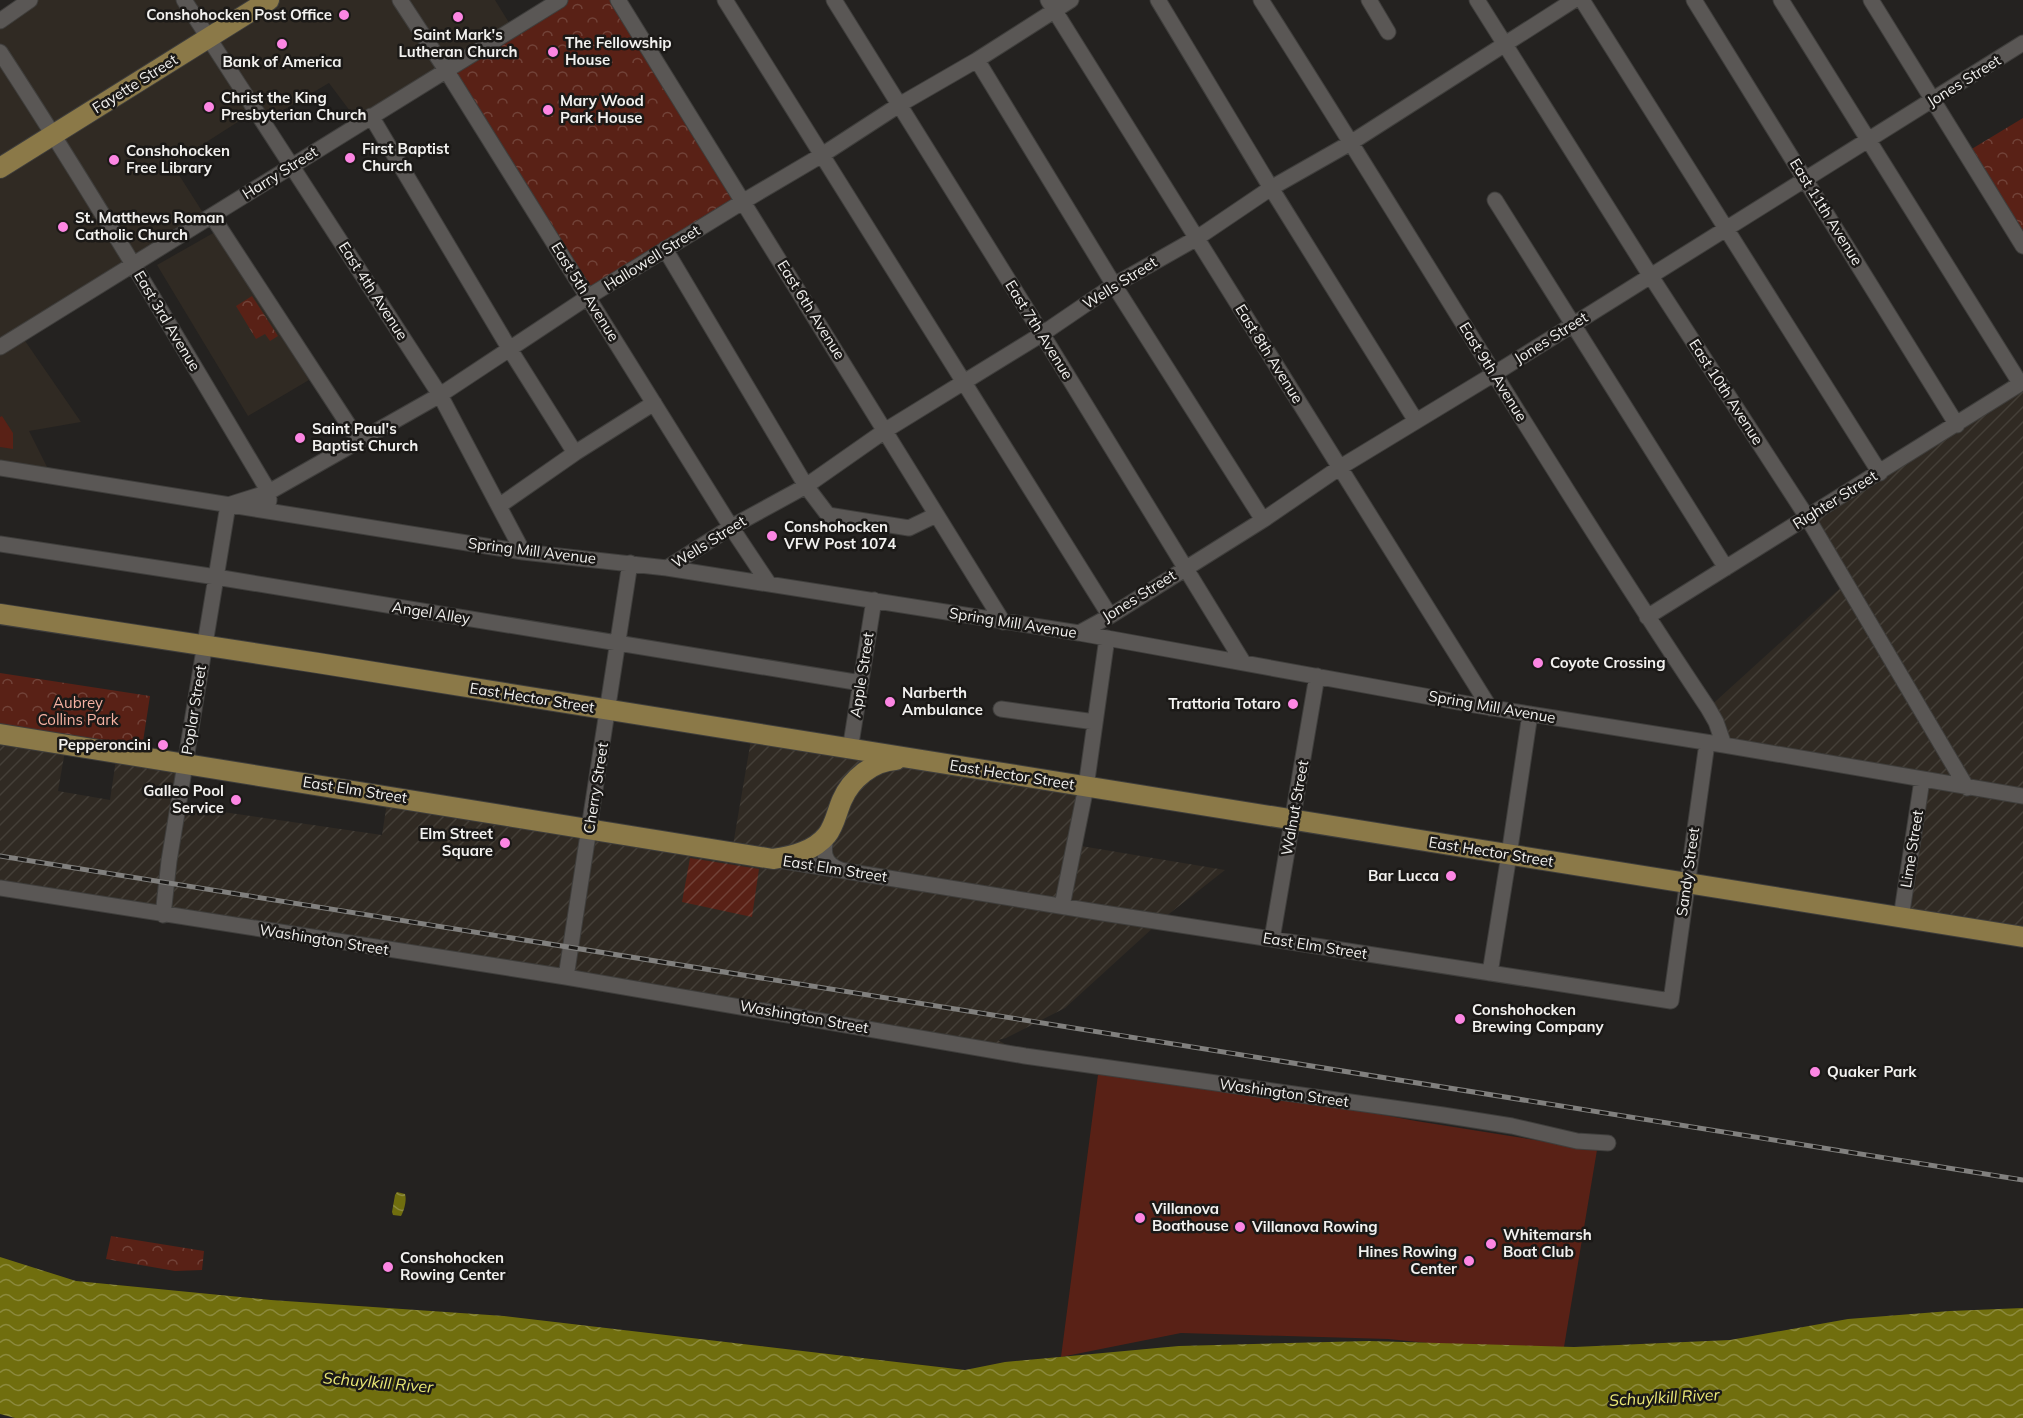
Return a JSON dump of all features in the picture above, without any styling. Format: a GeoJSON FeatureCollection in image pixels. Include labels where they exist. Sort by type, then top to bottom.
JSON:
{"type":"FeatureCollection","features":[{"type":"Feature","properties":{"kind":"main road","name":"Fayette Street"},"geometry":{"type":"LineString","coordinates":[[0,168],[269,0]]}},
{"type":"Feature","properties":{"kind":"main road","name":"East Hector Street"},"geometry":{"type":"LineString","coordinates":[[0,614],[2023,937]]}},
{"type":"Feature","properties":{"kind":"main road","name":"East Elm Street"},"geometry":{"type":"LineString","coordinates":[[0,734],[773,858]]}},
{"type":"Feature","properties":{"kind":"main road"},"geometry":{"type":"LineString","coordinates":[[850,750],[857,765],[853,783]]}},
{"type":"Feature","properties":{"kind":"main road"},"geometry":{"type":"LineString","coordinates":[[773,858],[787,857],[808,850],[827,835],[842,800],[853,783],[865,771],[892,760],[926,761]]}},
{"type":"Feature","properties":{"kind":"street"},"geometry":{"type":"LineString","coordinates":[[0,21],[30,0]]}},
{"type":"Feature","properties":{"kind":"street","name":"East 4th Avenue"},"geometry":{"type":"LineString","coordinates":[[184,0],[440,395],[524,552]]}},
{"type":"Feature","properties":{"kind":"street","name":"East 5th Avenue"},"geometry":{"type":"LineString","coordinates":[[400,0],[446,70],[730,527],[769,584]]}},
{"type":"Feature","properties":{"kind":"street","name":"Harry Street"},"geometry":{"type":"LineString","coordinates":[[0,347],[560,0]]}},
{"type":"Feature","properties":{"kind":"street","name":"East 6th Avenue"},"geometry":{"type":"LineString","coordinates":[[618,0],[1003,621]]}},
{"type":"Feature","properties":{"kind":"street"},"geometry":{"type":"LineString","coordinates":[[725,0],[1110,616]]}},
{"type":"Feature","properties":{"kind":"street","name":"East 7th Avenue"},"geometry":{"type":"LineString","coordinates":[[834,0],[1243,662]]}},
{"type":"Feature","properties":{"kind":"street","name":"Hallowell Street"},"geometry":{"type":"LineString","coordinates":[[228,505],[269,492],[440,395],[588,297],[822,155],[899,105],[977,60],[1051,5],[1071,0]]}},
{"type":"Feature","properties":{"kind":"street"},"geometry":{"type":"LineString","coordinates":[[1158,0],[1416,422]]}},
{"type":"Feature","properties":{"kind":"street","name":"East 9th Avenue"},"geometry":{"type":"LineString","coordinates":[[1261,0],[1352,142],[1647,617],[1708,708],[1724,745]]}},
{"type":"Feature","properties":{"kind":"street"},"geometry":{"type":"LineString","coordinates":[[1369,0],[1388,32]]}},
{"type":"Feature","properties":{"kind":"street","name":"East 10th Avenue"},"geometry":{"type":"LineString","coordinates":[[1477,0],[1650,275],[1807,517],[1967,788]]}},
{"type":"Feature","properties":{"kind":"street","name":"Wells Street"},"geometry":{"type":"LineString","coordinates":[[667,568],[730,527],[806,486],[886,430],[1042,334],[1114,285],[1197,238],[1271,188],[1352,142],[1574,0]]}},
{"type":"Feature","properties":{"kind":"street"},"geometry":{"type":"LineString","coordinates":[[1582,0],[1880,472]]}},
{"type":"Feature","properties":{"kind":"street","name":"East 11th Avenue"},"geometry":{"type":"LineString","coordinates":[[1694,0],[1957,425]]}},
{"type":"Feature","properties":{"kind":"street"},"geometry":{"type":"LineString","coordinates":[[1781,0],[2022,383]]}},
{"type":"Feature","properties":{"kind":"street"},"geometry":{"type":"LineString","coordinates":[[1870,0],[2023,246]]}},
{"type":"Feature","properties":{"kind":"street","name":"East 8th Avenue"},"geometry":{"type":"LineString","coordinates":[[1051,5],[1490,708]]}},
{"type":"Feature","properties":{"kind":"street","name":"Jones Street"},"geometry":{"type":"LineString","coordinates":[[1079,633],[1263,520],[1339,468],[2023,44]]}},
{"type":"Feature","properties":{"kind":"street","name":"East 3rd Avenue"},"geometry":{"type":"LineString","coordinates":[[0,52],[54,134],[269,492]]}},
{"type":"Feature","properties":{"kind":"street"},"geometry":{"type":"LineString","coordinates":[[977,60],[1114,285],[1263,520]]}},
{"type":"Feature","properties":{"kind":"street"},"geometry":{"type":"LineString","coordinates":[[371,116],[509,348],[575,453]]}},
{"type":"Feature","properties":{"kind":"street"},"geometry":{"type":"LineString","coordinates":[[1495,200],[1726,568]]}},
{"type":"Feature","properties":{"kind":"street"},"geometry":{"type":"LineString","coordinates":[[212,216],[359,441]]}},
{"type":"Feature","properties":{"kind":"street"},"geometry":{"type":"LineString","coordinates":[[665,249],[806,486],[828,515],[909,528],[936,515]]}},
{"type":"Feature","properties":{"kind":"street","name":"Righter Street"},"geometry":{"type":"LineString","coordinates":[[1647,617],[2022,383]]}},
{"type":"Feature","properties":{"kind":"street"},"geometry":{"type":"LineString","coordinates":[[499,506],[575,453],[654,404]]}},
{"type":"Feature","properties":{"kind":"street","name":"Spring Mill Avenue"},"geometry":{"type":"LineString","coordinates":[[0,468],[524,552],[667,568],[1079,633],[1490,708],[2023,796]]}},
{"type":"Feature","properties":{"kind":"street"},"geometry":{"type":"LineString","coordinates":[[268,512],[269,492]]}},
{"type":"Feature","properties":{"kind":"street","name":"Poplar Street"},"geometry":{"type":"LineString","coordinates":[[163,915],[166,883],[228,505]]}},
{"type":"Feature","properties":{"kind":"street","name":"Angel Alley"},"geometry":{"type":"LineString","coordinates":[[0,544],[216,577],[861,683]]}},
{"type":"Feature","properties":{"kind":"street","name":"Cherry Street"},"geometry":{"type":"LineString","coordinates":[[566,977],[630,563]]}},
{"type":"Feature","properties":{"kind":"street","name":"Apple Street"},"geometry":{"type":"LineString","coordinates":[[850,750],[874,600]]}},
{"type":"Feature","properties":{"kind":"street","name":"Jones Street"},"geometry":{"type":"LineString","coordinates":[[1062,906],[1086,787],[1107,638]]}},
{"type":"Feature","properties":{"kind":"street","name":"Walnut Street"},"geometry":{"type":"LineString","coordinates":[[1272,939],[1317,676]]}},
{"type":"Feature","properties":{"kind":"street"},"geometry":{"type":"LineString","coordinates":[[1001,709],[1095,722]]}},
{"type":"Feature","properties":{"kind":"street"},"geometry":{"type":"LineString","coordinates":[[1490,973],[1530,714]]}},
{"type":"Feature","properties":{"kind":"street","name":"Sandy Street"},"geometry":{"type":"LineString","coordinates":[[1671,1001],[1707,744]]}},
{"type":"Feature","properties":{"kind":"street","name":"Lime Street"},"geometry":{"type":"LineString","coordinates":[[1901,918],[1922,780]]}},
{"type":"Feature","properties":{"kind":"street"},"geometry":{"type":"LineString","coordinates":[[827,835],[824,851],[827,862],[846,871]]}},
{"type":"Feature","properties":{"kind":"street","name":"East Elm Street"},"geometry":{"type":"LineString","coordinates":[[773,858],[1062,906],[1671,1001]]}},
{"type":"Feature","properties":{"kind":"street","name":"Washington Street"},"geometry":{"type":"LineString","coordinates":[[0,888],[566,977],[1025,1056],[1455,1116],[1577,1141],[1608,1143]]}},
{"type":"Feature","properties":{"kind":"shaded area"},"geometry":{"type":"Polygon","coordinates":[[[30,0],[495,0],[513,29],[359,123],[329,83],[263,122],[255,111],[172,164],[207,219],[21,335],[81,422],[29,431],[53,479],[0,470],[0,21],[30,0]]]}},
{"type":"Feature","properties":{"kind":"shaded area"},"geometry":{"type":"Polygon","coordinates":[[[215,232],[309,380],[248,416],[157,265],[215,232]]]}},
{"type":"Feature","properties":{"kind":"shaded area"},"geometry":{"type":"Polygon","coordinates":[[[2023,382],[2023,937],[1901,918],[1922,780],[1730,747],[1706,710],[1846,583],[1807,517],[2023,382]]]}},
{"type":"Feature","properties":{"kind":"shaded area"},"geometry":{"type":"Polygon","coordinates":[[[0,734],[66,745],[58,791],[110,800],[117,753],[185,763],[182,806],[382,835],[388,796],[732,851],[752,734],[1086,787],[1075,845],[1225,870],[1165,917],[1065,1008],[998,1040],[1025,1056],[0,888],[0,734]]]}},
{"type":"Feature","properties":{"kind":"green space"},"geometry":{"type":"Polygon","coordinates":[[[560,0],[618,0],[744,201],[588,297],[446,70],[560,0]]]}},
{"type":"Feature","properties":{"kind":"green space"},"geometry":{"type":"Polygon","coordinates":[[[2023,118],[2023,246],[1965,153],[2023,118]]]}},
{"type":"Feature","properties":{"kind":"green space"},"geometry":{"type":"Polygon","coordinates":[[[252,296],[278,336],[270,341],[265,334],[256,339],[236,306],[252,296]]]}},
{"type":"Feature","properties":{"kind":"green space"},"geometry":{"type":"Polygon","coordinates":[[[2,416],[13,433],[13,449],[0,447],[0,417],[2,416]]]}},
{"type":"Feature","properties":{"kind":"green space","name":"Aubrey Collins Park"},"geometry":{"type":"Polygon","coordinates":[[[0,673],[150,696],[142,748],[0,725],[0,673]]]}},
{"type":"Feature","properties":{"kind":"green space"},"geometry":{"type":"Polygon","coordinates":[[[690,858],[759,869],[752,917],[682,902],[690,858]]]}},
{"type":"Feature","properties":{"kind":"green space","name":"Villanova Rowing"},"geometry":{"type":"Polygon","coordinates":[[[1099,1067],[1200,1081],[1416,1121],[1597,1150],[1564,1347],[1448,1345],[1388,1339],[1181,1333],[1061,1357],[1099,1067]]]}},
{"type":"Feature","properties":{"kind":"green space"},"geometry":{"type":"Polygon","coordinates":[[[111,1236],[204,1251],[202,1270],[175,1271],[106,1259],[111,1236]]]}},
{"type":"Feature","properties":{"kind":"water"},"geometry":{"type":"Polygon","coordinates":[[[397,1192],[406,1196],[401,1216],[393,1215],[392,1212],[397,1192]]]}},
{"type":"Feature","properties":{"kind":"water","name":"Schuylkill River"},"geometry":{"type":"Polygon","coordinates":[[[0,1257],[76,1281],[271,1300],[504,1316],[965,1370],[1005,1362],[1179,1346],[1368,1341],[1574,1347],[1730,1340],[1848,1319],[2023,1308],[2023,1418],[15,1418],[0,1414],[0,1257]]]}},
{"type":"Feature","properties":{"kind":"railway"},"geometry":{"type":"LineString","coordinates":[[0,856],[2023,1180]]}},
{"type":"Feature","properties":{"kind":"place","name":"Conshohocken Post Office"},"geometry":{"type":"Point","coordinates":[344,15]}},
{"type":"Feature","properties":{"kind":"place","name":"Saint Mark's Lutheran Church"},"geometry":{"type":"Point","coordinates":[458,17]}},
{"type":"Feature","properties":{"kind":"place","name":"Bank of America"},"geometry":{"type":"Point","coordinates":[282,44]}},
{"type":"Feature","properties":{"kind":"place","name":"The Fellowship House"},"geometry":{"type":"Point","coordinates":[553,52]}},
{"type":"Feature","properties":{"kind":"place","name":"Christ the King Presbyterian Church"},"geometry":{"type":"Point","coordinates":[209,107]}},
{"type":"Feature","properties":{"kind":"place","name":"Mary Wood Park House"},"geometry":{"type":"Point","coordinates":[548,110]}},
{"type":"Feature","properties":{"kind":"place","name":"First Baptist Church"},"geometry":{"type":"Point","coordinates":[350,158]}},
{"type":"Feature","properties":{"kind":"place","name":"Conshohocken Free Library"},"geometry":{"type":"Point","coordinates":[114,160]}},
{"type":"Feature","properties":{"kind":"place","name":"St. Matthews Roman Catholic Church"},"geometry":{"type":"Point","coordinates":[63,227]}},
{"type":"Feature","properties":{"kind":"place","name":"Saint Paul's Baptist Church"},"geometry":{"type":"Point","coordinates":[300,438]}},
{"type":"Feature","properties":{"kind":"place","name":"Conshohocken VFW Post 1074"},"geometry":{"type":"Point","coordinates":[772,536]}},
{"type":"Feature","properties":{"kind":"place","name":"Coyote Crossing"},"geometry":{"type":"Point","coordinates":[1538,663]}},
{"type":"Feature","properties":{"kind":"place","name":"Narberth Ambulance"},"geometry":{"type":"Point","coordinates":[890,702]}},
{"type":"Feature","properties":{"kind":"place","name":"Trattoria Totaro"},"geometry":{"type":"Point","coordinates":[1293,704]}},
{"type":"Feature","properties":{"kind":"place","name":"Pepperoncini"},"geometry":{"type":"Point","coordinates":[163,745]}},
{"type":"Feature","properties":{"kind":"place","name":"Galleo Pool Service"},"geometry":{"type":"Point","coordinates":[236,800]}},
{"type":"Feature","properties":{"kind":"place","name":"Elm Street Square"},"geometry":{"type":"Point","coordinates":[505,843]}},
{"type":"Feature","properties":{"kind":"place","name":"Bar Lucca"},"geometry":{"type":"Point","coordinates":[1451,876]}},
{"type":"Feature","properties":{"kind":"place","name":"Conshohocken Brewing Company"},"geometry":{"type":"Point","coordinates":[1460,1019]}},
{"type":"Feature","properties":{"kind":"place","name":"Quaker Park"},"geometry":{"type":"Point","coordinates":[1815,1072]}},
{"type":"Feature","properties":{"kind":"place","name":"Villanova Boathouse"},"geometry":{"type":"Point","coordinates":[1140,1218]}},
{"type":"Feature","properties":{"kind":"place","name":"Villanova Rowing"},"geometry":{"type":"Point","coordinates":[1240,1227]}},
{"type":"Feature","properties":{"kind":"place","name":"Whitemarsh Boat Club"},"geometry":{"type":"Point","coordinates":[1491,1244]}},
{"type":"Feature","properties":{"kind":"place","name":"Hines Rowing Center"},"geometry":{"type":"Point","coordinates":[1469,1261]}},
{"type":"Feature","properties":{"kind":"place","name":"Conshohocken Rowing Center"},"geometry":{"type":"Point","coordinates":[388,1267]}}]}
